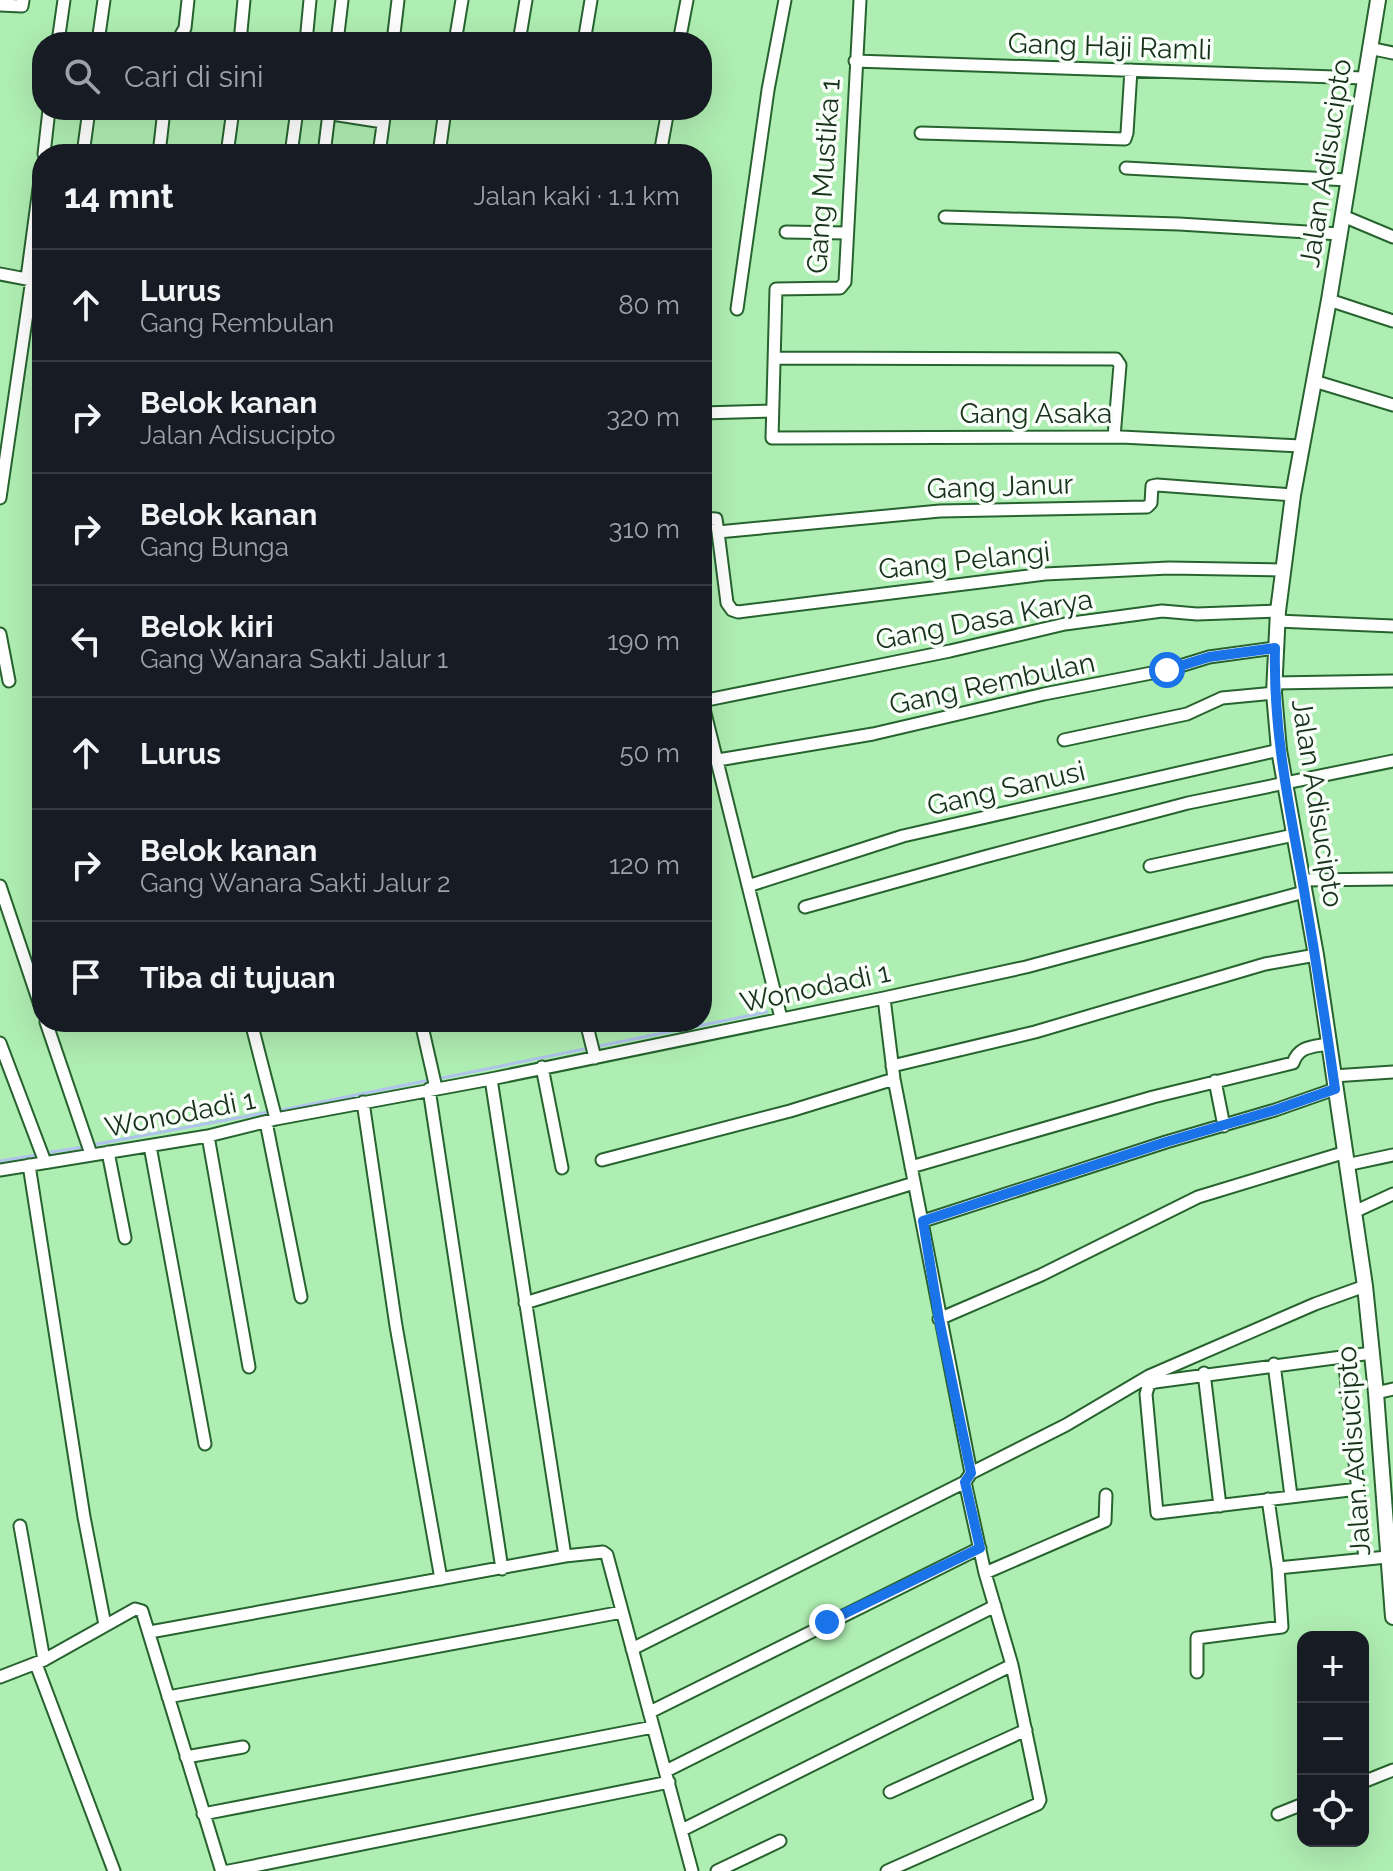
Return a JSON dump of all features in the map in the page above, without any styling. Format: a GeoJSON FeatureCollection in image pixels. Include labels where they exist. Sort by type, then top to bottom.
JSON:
{"type":"FeatureCollection","features":[{"type":"Feature","properties":{"kind":"main road","name":"Jalan Adisucipto"},"geometry":{"type":"LineString","coordinates":[[1378,0],[1329,300],[1293,495],[1277,616],[1274,688],[1284,785],[1316,955],[1365,1286],[1388,1490],[1387,1557],[1393,1617]]}},
{"type":"Feature","properties":{"kind":"street"},"geometry":{"type":"LineString","coordinates":[[59,32],[64,0]]}},
{"type":"Feature","properties":{"kind":"street"},"geometry":{"type":"LineString","coordinates":[[99,32],[104,0]]}},
{"type":"Feature","properties":{"kind":"street"},"geometry":{"type":"LineString","coordinates":[[183,32],[188,0]]}},
{"type":"Feature","properties":{"kind":"street"},"geometry":{"type":"LineString","coordinates":[[241,32],[244,0]]}},
{"type":"Feature","properties":{"kind":"street"},"geometry":{"type":"LineString","coordinates":[[307,32],[310,0]]}},
{"type":"Feature","properties":{"kind":"street"},"geometry":{"type":"LineString","coordinates":[[338,32],[342,0]]}},
{"type":"Feature","properties":{"kind":"street"},"geometry":{"type":"LineString","coordinates":[[394,32],[398,0]]}},
{"type":"Feature","properties":{"kind":"street"},"geometry":{"type":"LineString","coordinates":[[457,32],[462,0]]}},
{"type":"Feature","properties":{"kind":"street"},"geometry":{"type":"LineString","coordinates":[[521,32],[526,0]]}},
{"type":"Feature","properties":{"kind":"street"},"geometry":{"type":"LineString","coordinates":[[586,32],[591,0]]}},
{"type":"Feature","properties":{"kind":"street"},"geometry":{"type":"LineString","coordinates":[[681,32],[687,0]]}},
{"type":"Feature","properties":{"kind":"street"},"geometry":{"type":"LineString","coordinates":[[737,309],[768,90],[785,0]]}},
{"type":"Feature","properties":{"kind":"street","name":"Gang Mustika 1"},"geometry":{"type":"LineString","coordinates":[[772,436],[776,289],[840,288],[845,282],[860,0]]}},
{"type":"Feature","properties":{"kind":"street"},"geometry":{"type":"LineString","coordinates":[[0,5],[23,3]]}},
{"type":"Feature","properties":{"kind":"street"},"geometry":{"type":"LineString","coordinates":[[1369,48],[1393,53]]}},
{"type":"Feature","properties":{"kind":"street","name":"Gang Haji Ramli"},"geometry":{"type":"LineString","coordinates":[[855,61],[1364,78]]}},
{"type":"Feature","properties":{"kind":"street"},"geometry":{"type":"LineString","coordinates":[[921,133],[1125,139],[1131,70]]}},
{"type":"Feature","properties":{"kind":"street"},"geometry":{"type":"LineString","coordinates":[[45,144],[48,120]]}},
{"type":"Feature","properties":{"kind":"street"},"geometry":{"type":"LineString","coordinates":[[84,144],[88,120]]}},
{"type":"Feature","properties":{"kind":"street"},"geometry":{"type":"LineString","coordinates":[[160,144],[163,120]]}},
{"type":"Feature","properties":{"kind":"street"},"geometry":{"type":"LineString","coordinates":[[228,144],[232,120]]}},
{"type":"Feature","properties":{"kind":"street"},"geometry":{"type":"LineString","coordinates":[[292,144],[296,120]]}},
{"type":"Feature","properties":{"kind":"street"},"geometry":{"type":"LineString","coordinates":[[325,144],[328,120]]}},
{"type":"Feature","properties":{"kind":"street"},"geometry":{"type":"LineString","coordinates":[[380,144],[383,120]]}},
{"type":"Feature","properties":{"kind":"street"},"geometry":{"type":"LineString","coordinates":[[440,144],[444,120]]}},
{"type":"Feature","properties":{"kind":"street"},"geometry":{"type":"LineString","coordinates":[[662,144],[666,120]]}},
{"type":"Feature","properties":{"kind":"street"},"geometry":{"type":"LineString","coordinates":[[1126,168],[1348,180]]}},
{"type":"Feature","properties":{"kind":"street"},"geometry":{"type":"LineString","coordinates":[[1343,216],[1393,237]]}},
{"type":"Feature","properties":{"kind":"street"},"geometry":{"type":"LineString","coordinates":[[945,217],[1179,224],[1340,234]]}},
{"type":"Feature","properties":{"kind":"street"},"geometry":{"type":"LineString","coordinates":[[786,232],[847,233]]}},
{"type":"Feature","properties":{"kind":"street"},"geometry":{"type":"LineString","coordinates":[[0,274],[32,280]]}},
{"type":"Feature","properties":{"kind":"street"},"geometry":{"type":"LineString","coordinates":[[0,498],[32,293]]}},
{"type":"Feature","properties":{"kind":"street"},"geometry":{"type":"LineString","coordinates":[[1329,300],[1393,321]]}},
{"type":"Feature","properties":{"kind":"street"},"geometry":{"type":"LineString","coordinates":[[774,358],[1112,358],[1120,365],[1114,437]]}},
{"type":"Feature","properties":{"kind":"street"},"geometry":{"type":"LineString","coordinates":[[1314,381],[1393,405]]}},
{"type":"Feature","properties":{"kind":"street"},"geometry":{"type":"LineString","coordinates":[[712,413],[771,411]]}},
{"type":"Feature","properties":{"kind":"street","name":"Gang Asaka"},"geometry":{"type":"LineString","coordinates":[[772,436],[777,440],[946,436],[1114,437],[1301,446]]}},
{"type":"Feature","properties":{"kind":"street","name":"Gang Janur"},"geometry":{"type":"LineString","coordinates":[[718,532],[940,511],[1147,507],[1151,503],[1152,486],[1157,485],[1293,495]]}},
{"type":"Feature","properties":{"kind":"street"},"geometry":{"type":"LineString","coordinates":[[712,519],[716,519],[718,532]]}},
{"type":"Feature","properties":{"kind":"street","name":"Gang Pelangi"},"geometry":{"type":"LineString","coordinates":[[718,532],[727,603],[738,612],[1045,574],[1169,568],[1283,570]]}},
{"type":"Feature","properties":{"kind":"street","name":"Gang Dasa Karya"},"geometry":{"type":"LineString","coordinates":[[712,699],[950,651],[1065,624],[1162,611],[1277,616],[1393,626]]}},
{"type":"Feature","properties":{"kind":"street"},"geometry":{"type":"LineString","coordinates":[[0,634],[9,681]]}},
{"type":"Feature","properties":{"kind":"street","name":"Gang Rembulan"},"geometry":{"type":"LineString","coordinates":[[718,760],[873,734],[1044,694],[1167,670],[1209,657],[1275,648]]}},
{"type":"Feature","properties":{"kind":"street"},"geometry":{"type":"LineString","coordinates":[[1064,740],[1187,714],[1222,698],[1274,688],[1393,681]]}},
{"type":"Feature","properties":{"kind":"street"},"geometry":{"type":"LineString","coordinates":[[712,738],[781,1018]]}},
{"type":"Feature","properties":{"kind":"street","name":"Gang Sanusi"},"geometry":{"type":"LineString","coordinates":[[748,886],[903,836],[1279,750]]}},
{"type":"Feature","properties":{"kind":"street"},"geometry":{"type":"LineString","coordinates":[[805,907],[1188,803],[1393,761]]}},
{"type":"Feature","properties":{"kind":"street"},"geometry":{"type":"LineString","coordinates":[[1150,866],[1294,835]]}},
{"type":"Feature","properties":{"kind":"street","name":"Wonodadi 1"},"geometry":{"type":"LineString","coordinates":[[0,1170],[29,1165],[43,1157],[108,1152],[208,1136],[272,1120],[491,1079],[884,998],[1026,967],[1303,886],[1393,879]]}},
{"type":"Feature","properties":{"kind":"street"},"geometry":{"type":"LineString","coordinates":[[0,886],[32,981]]}},
{"type":"Feature","properties":{"kind":"street"},"geometry":{"type":"LineString","coordinates":[[892,1066],[1039,1031],[1265,964],[1316,955]]}},
{"type":"Feature","properties":{"kind":"street"},"geometry":{"type":"LineString","coordinates":[[884,998],[894,1079],[923,1221],[980,1548],[1012,1665],[1039,1803],[887,1871]]}},
{"type":"Feature","properties":{"kind":"street"},"geometry":{"type":"LineString","coordinates":[[49,1032],[91,1154]]}},
{"type":"Feature","properties":{"kind":"street"},"geometry":{"type":"LineString","coordinates":[[254,1032],[269,1092],[301,1297]]}},
{"type":"Feature","properties":{"kind":"street"},"geometry":{"type":"LineString","coordinates":[[423,1032],[430,1060],[502,1569]]}},
{"type":"Feature","properties":{"kind":"street"},"geometry":{"type":"LineString","coordinates":[[589,1032],[595,1057]]}},
{"type":"Feature","properties":{"kind":"street"},"geometry":{"type":"LineString","coordinates":[[0,1043],[43,1157]]}},
{"type":"Feature","properties":{"kind":"street"},"geometry":{"type":"LineString","coordinates":[[911,1167],[1153,1097],[1293,1063],[1297,1052],[1328,1044]]}},
{"type":"Feature","properties":{"kind":"street"},"geometry":{"type":"LineString","coordinates":[[542,1067],[562,1168]]}},
{"type":"Feature","properties":{"kind":"street"},"geometry":{"type":"LineString","coordinates":[[923,1221],[1224,1126],[1334,1082],[1393,1072]]}},
{"type":"Feature","properties":{"kind":"street"},"geometry":{"type":"LineString","coordinates":[[491,1079],[565,1556]]}},
{"type":"Feature","properties":{"kind":"street"},"geometry":{"type":"LineString","coordinates":[[602,1160],[764,1118],[894,1079]]}},
{"type":"Feature","properties":{"kind":"street"},"geometry":{"type":"LineString","coordinates":[[1215,1081],[1224,1126]]}},
{"type":"Feature","properties":{"kind":"street"},"geometry":{"type":"LineString","coordinates":[[363,1102],[396,1326],[441,1579]]}},
{"type":"Feature","properties":{"kind":"street"},"geometry":{"type":"LineString","coordinates":[[208,1136],[249,1367]]}},
{"type":"Feature","properties":{"kind":"street"},"geometry":{"type":"LineString","coordinates":[[150,1146],[205,1444]]}},
{"type":"Feature","properties":{"kind":"street"},"geometry":{"type":"LineString","coordinates":[[108,1152],[125,1238]]}},
{"type":"Feature","properties":{"kind":"street"},"geometry":{"type":"LineString","coordinates":[[939,1319],[1041,1275],[1198,1197],[1346,1158],[1393,1155]]}},
{"type":"Feature","properties":{"kind":"street"},"geometry":{"type":"LineString","coordinates":[[29,1165],[84,1517],[105,1625]]}},
{"type":"Feature","properties":{"kind":"street"},"geometry":{"type":"LineString","coordinates":[[525,1303],[914,1183]]}},
{"type":"Feature","properties":{"kind":"street"},"geometry":{"type":"LineString","coordinates":[[1354,1212],[1393,1194]]}},
{"type":"Feature","properties":{"kind":"street"},"geometry":{"type":"LineString","coordinates":[[632,1649],[968,1477],[1149,1376],[1315,1304],[1365,1286]]}},
{"type":"Feature","properties":{"kind":"street"},"geometry":{"type":"LineString","coordinates":[[1358,1489],[1156,1511],[1147,1389],[1151,1383],[1204,1373],[1372,1353]]}},
{"type":"Feature","properties":{"kind":"street"},"geometry":{"type":"LineString","coordinates":[[1344,1356],[1365,1559]]}},
{"type":"Feature","properties":{"kind":"street"},"geometry":{"type":"LineString","coordinates":[[1274,1364],[1291,1496]]}},
{"type":"Feature","properties":{"kind":"street"},"geometry":{"type":"LineString","coordinates":[[1204,1373],[1220,1506]]}},
{"type":"Feature","properties":{"kind":"street"},"geometry":{"type":"LineString","coordinates":[[1376,1393],[1393,1389]]}},
{"type":"Feature","properties":{"kind":"street"},"geometry":{"type":"LineString","coordinates":[[985,1573],[1105,1521],[1106,1495]]}},
{"type":"Feature","properties":{"kind":"street"},"geometry":{"type":"LineString","coordinates":[[1197,1672],[1197,1638],[1280,1629],[1282,1625],[1268,1499]]}},
{"type":"Feature","properties":{"kind":"street"},"geometry":{"type":"LineString","coordinates":[[20,1526],[41,1658],[114,1871]]}},
{"type":"Feature","properties":{"kind":"street"},"geometry":{"type":"LineString","coordinates":[[650,1712],[980,1548]]}},
{"type":"Feature","properties":{"kind":"street"},"geometry":{"type":"LineString","coordinates":[[150,1632],[565,1556],[595,1551],[607,1555],[692,1871]]}},
{"type":"Feature","properties":{"kind":"street"},"geometry":{"type":"LineString","coordinates":[[1278,1568],[1387,1557]]}},
{"type":"Feature","properties":{"kind":"street"},"geometry":{"type":"LineString","coordinates":[[0,1677],[138,1609],[145,1614],[203,1814],[221,1869],[227,1871],[667,1776],[995,1606]]}},
{"type":"Feature","properties":{"kind":"street"},"geometry":{"type":"LineString","coordinates":[[168,1697],[622,1612]]}},
{"type":"Feature","properties":{"kind":"street"},"geometry":{"type":"LineString","coordinates":[[682,1830],[1012,1665]]}},
{"type":"Feature","properties":{"kind":"street"},"geometry":{"type":"LineString","coordinates":[[203,1814],[653,1727]]}},
{"type":"Feature","properties":{"kind":"street"},"geometry":{"type":"LineString","coordinates":[[890,1792],[1026,1730]]}},
{"type":"Feature","properties":{"kind":"street"},"geometry":{"type":"LineString","coordinates":[[186,1757],[243,1747]]}},
{"type":"Feature","properties":{"kind":"street"},"geometry":{"type":"LineString","coordinates":[[1369,1780],[1393,1770]]}},
{"type":"Feature","properties":{"kind":"street"},"geometry":{"type":"LineString","coordinates":[[1278,1814],[1297,1806]]}},
{"type":"Feature","properties":{"kind":"street"},"geometry":{"type":"LineString","coordinates":[[717,1871],[780,1841]]}},
{"type":"Feature","properties":{"kind":"waterway"},"geometry":{"type":"LineString","coordinates":[[712,1023],[767,1012]]}},
{"type":"Feature","properties":{"kind":"waterway"},"geometry":{"type":"LineString","coordinates":[[437,1079],[668,1032]]}},
{"type":"Feature","properties":{"kind":"waterway"},"geometry":{"type":"LineString","coordinates":[[277,1111],[430,1080]]}},
{"type":"Feature","properties":{"kind":"waterway"},"geometry":{"type":"LineString","coordinates":[[92,1145],[269,1112]]}},
{"type":"Feature","properties":{"kind":"waterway"},"geometry":{"type":"LineString","coordinates":[[45,1153],[84,1147]]}},
{"type":"Feature","properties":{"kind":"waterway"},"geometry":{"type":"LineString","coordinates":[[0,1161],[37,1155]]}},
{"type":"Feature","properties":{"kind":"route"},"geometry":{"type":"LineString","coordinates":[[827,1622],[980,1548],[965,1482],[971,1473],[939,1319],[923,1221],[1335,1089],[1316,955],[1279,750],[1274,693],[1275,648],[1209,657],[1167,670]]}}]}
